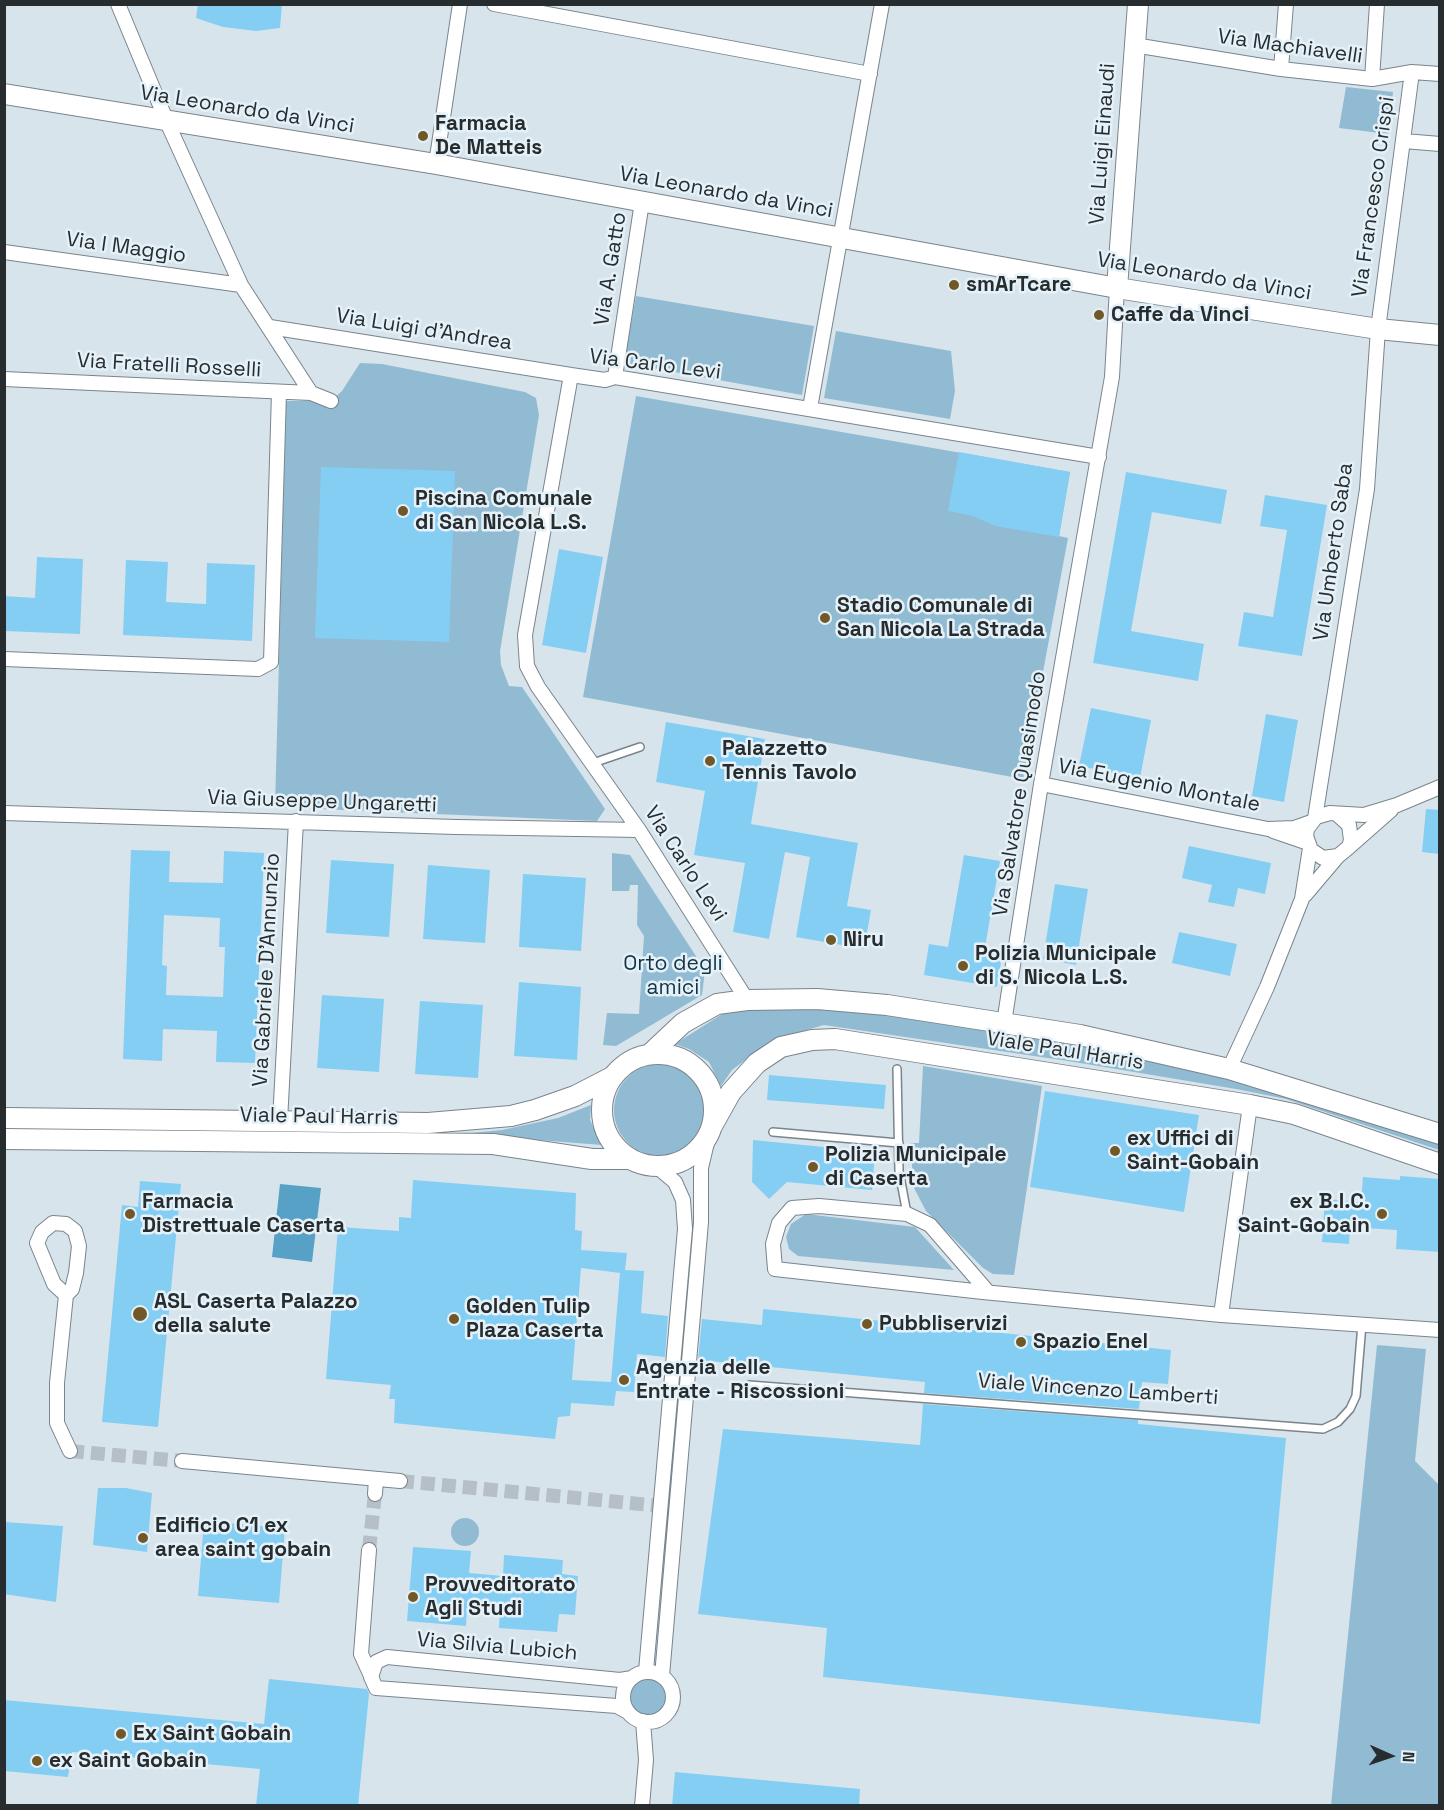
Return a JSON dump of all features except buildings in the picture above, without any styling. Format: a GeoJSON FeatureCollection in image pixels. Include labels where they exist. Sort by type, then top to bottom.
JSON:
{"type":"FeatureCollection","features":[{"type":"Feature","properties":{"kind":"street"},"geometry":{"type":"LineString","coordinates":[[118,4],[167,122],[241,285],[311,393]]}},
{"type":"Feature","properties":{"kind":"street"},"geometry":{"type":"LineString","coordinates":[[436,164],[460,4]]}},
{"type":"Feature","properties":{"kind":"street"},"geometry":{"type":"LineString","coordinates":[[494,4],[870,74]]}},
{"type":"Feature","properties":{"kind":"street"},"geometry":{"type":"LineString","coordinates":[[810,408],[882,4]]}},
{"type":"Feature","properties":{"kind":"street","name":"Via Luigi Einaudi"},"geometry":{"type":"LineString","coordinates":[[1117,288],[1138,4]]}},
{"type":"Feature","properties":{"kind":"street"},"geometry":{"type":"LineString","coordinates":[[1281,69],[1286,4]]}},
{"type":"Feature","properties":{"kind":"street"},"geometry":{"type":"LineString","coordinates":[[1372,79],[1377,4]]}},
{"type":"Feature","properties":{"kind":"street","name":"Via Machiavelli"},"geometry":{"type":"LineString","coordinates":[[1134,45],[1281,69],[1372,79],[1412,72],[1440,74]]}},
{"type":"Feature","properties":{"kind":"street","name":"Via Francesco Crispi"},"geometry":{"type":"LineString","coordinates":[[1378,329],[1412,72]]}},
{"type":"Feature","properties":{"kind":"street","name":"Via Leonardo da Vinci"},"geometry":{"type":"LineString","coordinates":[[4,94],[436,164],[1117,288],[1378,329],[1440,335]]}},
{"type":"Feature","properties":{"kind":"street"},"geometry":{"type":"LineString","coordinates":[[1404,141],[1440,144]]}},
{"type":"Feature","properties":{"kind":"street","name":"Via A. Gatto"},"geometry":{"type":"LineString","coordinates":[[615,378],[642,202]]}},
{"type":"Feature","properties":{"kind":"street","name":"Via I Maggio"},"geometry":{"type":"LineString","coordinates":[[4,252],[241,285]]}},
{"type":"Feature","properties":{"kind":"street","name":"Via Salvatore Quasimodo"},"geometry":{"type":"LineString","coordinates":[[1004,1023],[1041,784],[1112,377],[1117,288]]}},
{"type":"Feature","properties":{"kind":"street","name":"Via Luigi d'Andrea"},"geometry":{"type":"LineString","coordinates":[[270,327],[571,375]]}},
{"type":"Feature","properties":{"kind":"street","name":"Via Umberto Saba"},"geometry":{"type":"LineString","coordinates":[[1313,820],[1322,779],[1367,489],[1378,329]]}},
{"type":"Feature","properties":{"kind":"street","name":"Via Carlo Levi"},"geometry":{"type":"LineString","coordinates":[[747,1000],[639,830],[538,687],[527,666],[525,635],[571,375],[605,380],[615,378],[810,408],[1099,457]]}},
{"type":"Feature","properties":{"kind":"street","name":"Via Fratelli Rosselli"},"geometry":{"type":"LineString","coordinates":[[4,379],[311,393],[331,401]]}},
{"type":"Feature","properties":{"kind":"street"},"geometry":{"type":"LineString","coordinates":[[4,659],[258,669],[271,662],[279,392]]}},
{"type":"Feature","properties":{"kind":"street","name":"Via Umberto Saba"},"geometry":{"type":"LineString","coordinates":[[1322,779],[1323,793],[1335,814]]}},
{"type":"Feature","properties":{"kind":"street","name":"Via Eugenio Montale"},"geometry":{"type":"LineString","coordinates":[[1041,784],[1268,829],[1309,846]]}},
{"type":"Feature","properties":{"kind":"street"},"geometry":{"type":"LineString","coordinates":[[1229,1068],[1267,987],[1302,899],[1309,846],[1307,829],[1313,820],[1323,814],[1364,815],[1397,805],[1440,787]]}},
{"type":"Feature","properties":{"kind":"street"},"geometry":{"type":"LineString","coordinates":[[1302,899],[1338,856],[1397,805]]}},
{"type":"Feature","properties":{"kind":"street","name":"Via Giuseppe Ungaretti"},"geometry":{"type":"LineString","coordinates":[[4,813],[456,828],[639,830]]}},
{"type":"Feature","properties":{"kind":"street"},"geometry":{"type":"LineString","coordinates":[[1335,814],[1349,825],[1351,832],[1349,846]]}},
{"type":"Feature","properties":{"kind":"street","name":"Via Eugenio Montale"},"geometry":{"type":"LineString","coordinates":[[1268,829],[1294,828],[1313,820]]}},
{"type":"Feature","properties":{"kind":"street","name":"Via Gabriele D'Annunzio"},"geometry":{"type":"LineString","coordinates":[[280,1121],[296,821]]}},
{"type":"Feature","properties":{"kind":"street"},"geometry":{"type":"LineString","coordinates":[[1309,846],[1323,858],[1338,856]]}},
{"type":"Feature","properties":{"kind":"street","name":"Viale Paul Harris"},"geometry":{"type":"LineString","coordinates":[[4,1118],[428,1123],[510,1116],[575,1096],[612,1077],[636,1058],[650,1054],[682,1023],[717,1004],[747,1000],[817,999],[887,1005],[1080,1035],[1229,1068],[1440,1134]]}},
{"type":"Feature","properties":{"kind":"street","name":"Viale Paul Harris"},"geometry":{"type":"LineString","coordinates":[[4,1139],[493,1144],[592,1159],[631,1159],[656,1166],[669,1165],[687,1157],[702,1145],[731,1092],[757,1063],[781,1047],[812,1040],[835,1039],[1251,1105],[1293,1114],[1440,1164]]}},
{"type":"Feature","properties":{"kind":"street"},"geometry":{"type":"LineString","coordinates":[[650,1054],[666,1054],[695,1067],[712,1094],[714,1110],[701,1168],[700,1222],[662,1676]]}},
{"type":"Feature","properties":{"kind":"street"},"geometry":{"type":"LineString","coordinates":[[612,1077],[604,1094],[602,1113],[606,1131],[617,1147],[631,1159]]}},
{"type":"Feature","properties":{"kind":"street"},"geometry":{"type":"LineString","coordinates":[[1221,1315],[1251,1105]]}},
{"type":"Feature","properties":{"kind":"street"},"geometry":{"type":"LineString","coordinates":[[646,1671],[684,1229],[683,1200],[675,1182],[656,1166]]}},
{"type":"Feature","properties":{"kind":"street"},"geometry":{"type":"LineString","coordinates":[[988,1292],[930,1225],[907,1214],[819,1206],[792,1208],[779,1223],[773,1244],[774,1269],[988,1292],[1221,1315],[1440,1330]]}},
{"type":"Feature","properties":{"kind":"street"},"geometry":{"type":"LineString","coordinates":[[66,1295],[54,1284],[37,1243],[42,1232],[54,1222],[66,1224],[75,1231],[79,1246],[72,1289],[66,1295],[57,1383],[57,1423],[70,1451]]}},
{"type":"Feature","properties":{"kind":"street"},"geometry":{"type":"LineString","coordinates":[[182,1461],[400,1481]]}},
{"type":"Feature","properties":{"kind":"street"},"geometry":{"type":"LineString","coordinates":[[375,1494],[376,1479]]}},
{"type":"Feature","properties":{"kind":"street"},"geometry":{"type":"LineString","coordinates":[[369,1550],[361,1654],[376,1688],[617,1706],[643,1721],[660,1719]]}},
{"type":"Feature","properties":{"kind":"street","name":"Via Silvia Lubich"},"geometry":{"type":"LineString","coordinates":[[372,1678],[376,1662],[387,1658],[620,1680],[632,1678]]}},
{"type":"Feature","properties":{"kind":"street"},"geometry":{"type":"LineString","coordinates":[[628,1712],[624,1690],[632,1678],[646,1671],[662,1676],[668,1682],[673,1698],[667,1713],[651,1733],[642,1806]]}},
{"type":"Feature","properties":{"kind":"street"},"geometry":{"type":"LineString","coordinates":[[643,1721],[646,1760]]}},
{"type":"Feature","properties":{"kind":"lane"},"geometry":{"type":"LineString","coordinates":[[593,764],[640,747]]}},
{"type":"Feature","properties":{"kind":"lane"},"geometry":{"type":"LineString","coordinates":[[897,1069],[899,1171],[907,1214]]}},
{"type":"Feature","properties":{"kind":"lane"},"geometry":{"type":"LineString","coordinates":[[773,1132],[898,1143]]}},
{"type":"Feature","properties":{"kind":"lane","name":"Viale Vincenzo Lamberti"},"geometry":{"type":"LineString","coordinates":[[748,1385],[1323,1429],[1338,1422],[1350,1410],[1356,1396],[1362,1324]]}},
{"type":"Feature","properties":{"kind":"green space"},"geometry":{"type":"Polygon","coordinates":[[[1346,87],[1393,92],[1388,134],[1339,128],[1346,87]]]}},
{"type":"Feature","properties":{"kind":"green space"},"geometry":{"type":"Polygon","coordinates":[[[636,296],[814,326],[802,395],[624,363],[636,296]]]}},
{"type":"Feature","properties":{"kind":"green space"},"geometry":{"type":"Polygon","coordinates":[[[836,331],[951,351],[955,391],[950,419],[824,398],[836,331]]]}},
{"type":"Feature","properties":{"kind":"green space","name":"Piscina Comunale di San Nicola L.S."},"geometry":{"type":"Polygon","coordinates":[[[360,363],[382,364],[525,392],[536,398],[539,415],[500,651],[501,665],[509,686],[522,687],[605,809],[597,821],[275,807],[286,401],[331,401],[342,391],[360,363]]]}},
{"type":"Feature","properties":{"kind":"green space","name":"Stadio Comunale di San Nicola La Strada"},"geometry":{"type":"Polygon","coordinates":[[[636,396],[1070,472],[1059,536],[1068,538],[1023,779],[583,697],[636,396]]]}},
{"type":"Feature","properties":{"kind":"green space","name":"Orto degli amici"},"geometry":{"type":"Polygon","coordinates":[[[612,853],[630,855],[705,970],[702,995],[616,1046],[603,1045],[607,1013],[639,1014],[644,936],[637,925],[638,885],[630,885],[629,891],[612,891],[612,853]]]}},
{"type":"Feature","properties":{"kind":"green space"},"geometry":{"type":"Polygon","coordinates":[[[752,1003],[866,1012],[1028,1033],[1192,1067],[1439,1141],[1439,1150],[1286,1099],[1068,1061],[824,1025],[772,1040],[732,1070],[721,1086],[709,1062],[689,1049],[675,1044],[730,1009],[752,1003]]]}},
{"type":"Feature","properties":{"kind":"green space"},"geometry":{"type":"Polygon","coordinates":[[[660,1064],[677,1068],[692,1078],[702,1093],[706,1110],[702,1127],[692,1142],[677,1152],[660,1156],[643,1152],[628,1142],[618,1127],[614,1110],[618,1093],[628,1078],[643,1068],[660,1064]]]}},
{"type":"Feature","properties":{"kind":"green space"},"geometry":{"type":"Polygon","coordinates":[[[923,1066],[1042,1086],[1014,1275],[993,1274],[983,1268],[926,1211],[914,1188],[910,1143],[919,1143],[923,1066]]]}},
{"type":"Feature","properties":{"kind":"green space"},"geometry":{"type":"Polygon","coordinates":[[[591,1105],[590,1120],[602,1145],[461,1134],[502,1130],[558,1118],[591,1105]]]}},
{"type":"Feature","properties":{"kind":"green space"},"geometry":{"type":"Polygon","coordinates":[[[806,1214],[915,1227],[954,1270],[798,1256],[789,1249],[786,1237],[791,1224],[806,1214]]]}},
{"type":"Feature","properties":{"kind":"green space"},"geometry":{"type":"Polygon","coordinates":[[[1377,1345],[1426,1349],[1415,1461],[1439,1485],[1439,1805],[1331,1805],[1377,1345]]]}},
{"type":"Feature","properties":{"kind":"green space"},"geometry":{"type":"Polygon","coordinates":[[[465,1518],[475,1522],[479,1532],[475,1542],[465,1546],[455,1542],[451,1532],[455,1522],[465,1518]]]}},
{"type":"Feature","properties":{"kind":"green space"},"geometry":{"type":"Polygon","coordinates":[[[648,1678],[662,1683],[667,1697],[662,1711],[648,1716],[634,1711],[629,1697],[634,1683],[648,1678]]]}},
{"type":"Feature","properties":{"kind":"shaded area"},"geometry":{"type":"Polygon","coordinates":[[[280,1184],[321,1188],[312,1262],[272,1257],[280,1184]]]}},
{"type":"Feature","properties":{"kind":"tunnel"},"geometry":{"type":"LineString","coordinates":[[70,1451],[182,1461]]}},
{"type":"Feature","properties":{"kind":"tunnel"},"geometry":{"type":"LineString","coordinates":[[400,1481],[661,1506]]}},
{"type":"Feature","properties":{"kind":"tunnel"},"geometry":{"type":"LineString","coordinates":[[369,1550],[375,1494]]}},
{"type":"Feature","properties":{"kind":"place","name":"Farmacia De Matteis"},"geometry":{"type":"Point","coordinates":[423,136]}},
{"type":"Feature","properties":{"kind":"place","name":"smArTcare"},"geometry":{"type":"Point","coordinates":[954,285]}},
{"type":"Feature","properties":{"kind":"place","name":"Caffe da Vinci"},"geometry":{"type":"Point","coordinates":[1099,315]}},
{"type":"Feature","properties":{"kind":"place","name":"Piscina Comunale di San Nicola L.S."},"geometry":{"type":"Point","coordinates":[403,511]}},
{"type":"Feature","properties":{"kind":"place","name":"Stadio Comunale di San Nicola La Strada"},"geometry":{"type":"Point","coordinates":[825,618]}},
{"type":"Feature","properties":{"kind":"place","name":"Palazzetto Tennis Tavolo"},"geometry":{"type":"Point","coordinates":[710,761]}},
{"type":"Feature","properties":{"kind":"place","name":"Niru"},"geometry":{"type":"Point","coordinates":[831,940]}},
{"type":"Feature","properties":{"kind":"place","name":"Polizia Municipale di S. Nicola L.S."},"geometry":{"type":"Point","coordinates":[963,966]}},
{"type":"Feature","properties":{"kind":"place","name":"ex Uffici di Saint-Gobain"},"geometry":{"type":"Point","coordinates":[1115,1151]}},
{"type":"Feature","properties":{"kind":"place","name":"Polizia Municipale di Caserta"},"geometry":{"type":"Point","coordinates":[813,1167]}},
{"type":"Feature","properties":{"kind":"place","name":"Farmacia Distrettuale Caserta"},"geometry":{"type":"Point","coordinates":[130,1214]}},
{"type":"Feature","properties":{"kind":"place","name":"ex B.I.C. Saint-Gobain"},"geometry":{"type":"Point","coordinates":[1382,1214]}},
{"type":"Feature","properties":{"kind":"place","name":"ASL Caserta Palazzo della salute"},"geometry":{"type":"Point","coordinates":[140,1314]}},
{"type":"Feature","properties":{"kind":"place","name":"Golden Tulip Plaza Caserta"},"geometry":{"type":"Point","coordinates":[454,1319]}},
{"type":"Feature","properties":{"kind":"place","name":"Pubbliservizi"},"geometry":{"type":"Point","coordinates":[867,1324]}},
{"type":"Feature","properties":{"kind":"place","name":"Spazio Enel"},"geometry":{"type":"Point","coordinates":[1021,1342]}},
{"type":"Feature","properties":{"kind":"place","name":"Agenzia delle Entrate - Riscossioni"},"geometry":{"type":"Point","coordinates":[624,1380]}},
{"type":"Feature","properties":{"kind":"place","name":"Edificio C1 ex area saint gobain"},"geometry":{"type":"Point","coordinates":[143,1538]}},
{"type":"Feature","properties":{"kind":"place","name":"Provveditorato Agli Studi"},"geometry":{"type":"Point","coordinates":[413,1597]}},
{"type":"Feature","properties":{"kind":"place","name":"Ex Saint Gobain"},"geometry":{"type":"Point","coordinates":[121,1734]}},
{"type":"Feature","properties":{"kind":"place","name":"ex Saint Gobain"},"geometry":{"type":"Point","coordinates":[37,1761]}}]}
